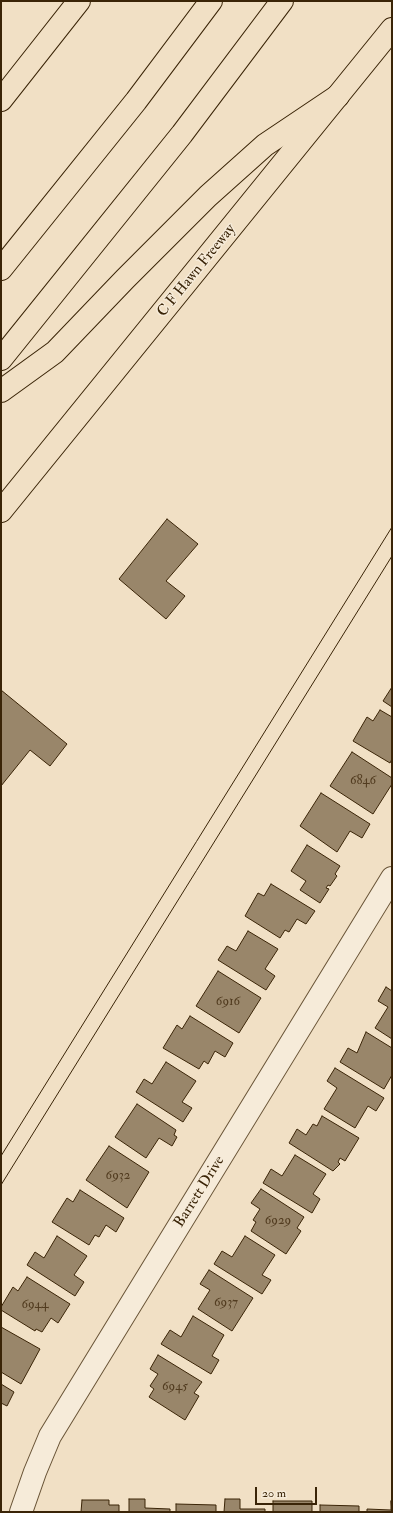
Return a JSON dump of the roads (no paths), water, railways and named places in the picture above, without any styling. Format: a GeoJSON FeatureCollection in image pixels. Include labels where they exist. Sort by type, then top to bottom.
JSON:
{"type":"FeatureCollection","features":[{"type":"Feature","properties":{"kind":"main road"},"geometry":{"type":"LineString","coordinates":[[1,100],[79,1]]}},
{"type":"Feature","properties":{"kind":"main road"},"geometry":{"type":"LineString","coordinates":[[1,269],[136,101],[211,1]]}},
{"type":"Feature","properties":{"kind":"main road"},"geometry":{"type":"LineString","coordinates":[[1,359],[182,134],[282,1]]}},
{"type":"Feature","properties":{"kind":"main road","name":"C F Hawn Freeway"},"geometry":{"type":"LineString","coordinates":[[1,511],[392,29]]}},
{"type":"Feature","properties":{"kind":"main road"},"geometry":{"type":"LineString","coordinates":[[1,391],[55,352],[125,278],[208,196],[265,145],[338,96]]}},
{"type":"Feature","properties":{"kind":"street","name":"Barrett Drive"},"geometry":{"type":"LineString","coordinates":[[21,1512],[50,1436],[392,878]]}},
{"type":"Feature","properties":{"kind":"tram line"},"geometry":{"type":"LineString","coordinates":[[1,1156],[392,527]]}},
{"type":"Feature","properties":{"kind":"tram line"},"geometry":{"type":"LineString","coordinates":[[1,1185],[392,556]]}}]}
